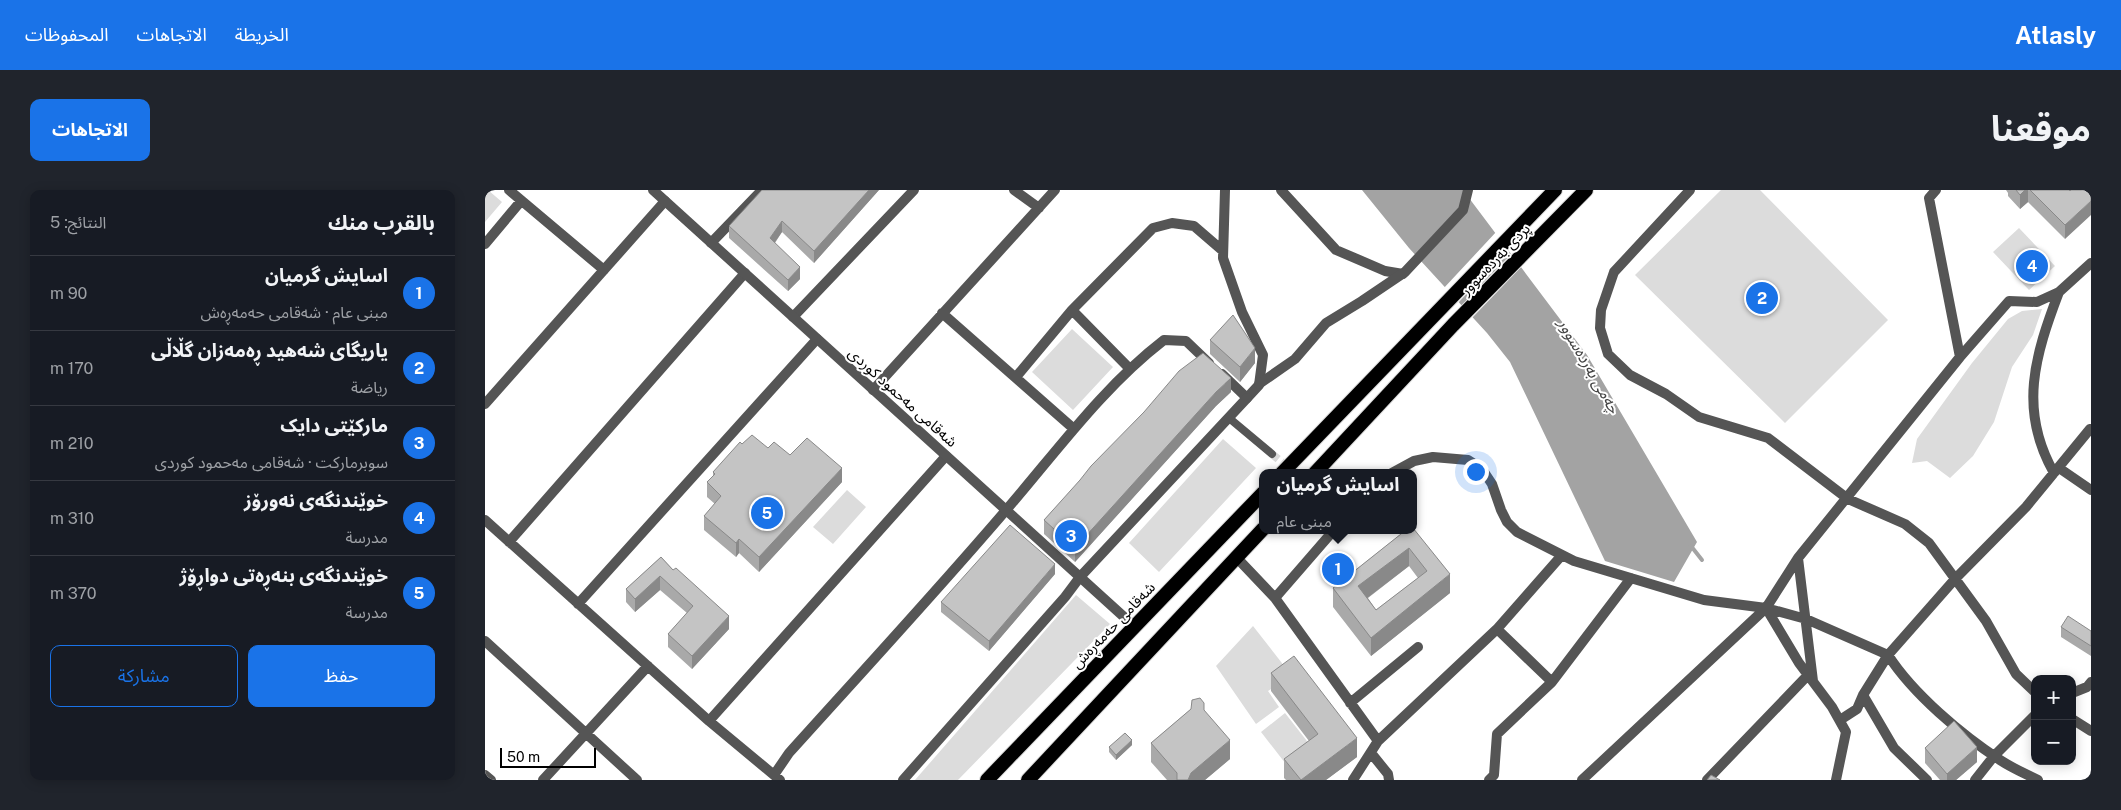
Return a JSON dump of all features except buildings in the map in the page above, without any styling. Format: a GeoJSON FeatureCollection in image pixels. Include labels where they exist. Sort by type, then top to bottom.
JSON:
{"type":"FeatureCollection","features":[{"type":"Feature","properties":{"kind":"highway","name":"پردی بەردەسوور"},"geometry":{"type":"LineString","coordinates":[[1342,411],[1555,190]]}},
{"type":"Feature","properties":{"kind":"highway","name":"پردی بەردەسوور"},"geometry":{"type":"LineString","coordinates":[[1357,428],[1453,325],[1586,190]]}},
{"type":"Feature","properties":{"kind":"highway"},"geometry":{"type":"LineString","coordinates":[[1286,469],[1342,411],[1357,428],[1319,469]]}},
{"type":"Feature","properties":{"kind":"highway","name":"شەقامی حەمەڕەش"},"geometry":{"type":"LineString","coordinates":[[987,780],[1259,497]]}},
{"type":"Feature","properties":{"kind":"highway"},"geometry":{"type":"LineString","coordinates":[[1028,780],[1259,533]]}},
{"type":"Feature","properties":{"kind":"street"},"geometry":{"type":"LineString","coordinates":[[509,190],[604,270]]}},
{"type":"Feature","properties":{"kind":"street","name":"شەقامی مەحمود کوردی"},"geometry":{"type":"LineString","coordinates":[[653,190],[1134,626]]}},
{"type":"Feature","properties":{"kind":"street"},"geometry":{"type":"LineString","coordinates":[[711,243],[762,190]]}},
{"type":"Feature","properties":{"kind":"street"},"geometry":{"type":"LineString","coordinates":[[793,317],[914,190]]}},
{"type":"Feature","properties":{"kind":"street"},"geometry":{"type":"LineString","coordinates":[[1015,190],[1039,208]]}},
{"type":"Feature","properties":{"kind":"street"},"geometry":{"type":"LineString","coordinates":[[873,390],[1055,190]]}},
{"type":"Feature","properties":{"kind":"street"},"geometry":{"type":"LineString","coordinates":[[1225,190],[1223,258],[1242,312],[1263,355],[1259,384]]}},
{"type":"Feature","properties":{"kind":"street"},"geometry":{"type":"LineString","coordinates":[[1281,190],[1337,250],[1385,271],[1403,274]]}},
{"type":"Feature","properties":{"kind":"street"},"geometry":{"type":"LineString","coordinates":[[903,780],[1065,597],[1080,577],[1259,384],[1295,359],[1326,323],[1403,274],[1463,210],[1468,190]]}},
{"type":"Feature","properties":{"kind":"street"},"geometry":{"type":"LineString","coordinates":[[1690,190],[1614,272],[1601,310],[1600,328],[1608,354],[1630,375],[1666,394],[1699,418],[1769,438],[1848,499],[1905,524],[1929,543],[1986,621],[2016,674],[2031,688]]}},
{"type":"Feature","properties":{"kind":"street"},"geometry":{"type":"LineString","coordinates":[[1936,190],[1929,198],[1960,357]]}},
{"type":"Feature","properties":{"kind":"street"},"geometry":{"type":"LineString","coordinates":[[485,244],[521,201]]}},
{"type":"Feature","properties":{"kind":"street"},"geometry":{"type":"LineString","coordinates":[[485,404],[665,201]]}},
{"type":"Feature","properties":{"kind":"street"},"geometry":{"type":"LineString","coordinates":[[1016,377],[1072,310],[1153,228],[1172,223],[1194,226],[1223,251]]}},
{"type":"Feature","properties":{"kind":"street"},"geometry":{"type":"LineString","coordinates":[[1582,780],[1766,608],[1798,558],[1848,499],[1960,357],[1991,324],[2009,301],[2037,302],[2059,292],[2091,263]]}},
{"type":"Feature","properties":{"kind":"street"},"geometry":{"type":"LineString","coordinates":[[509,542],[745,273]]}},
{"type":"Feature","properties":{"kind":"street"},"geometry":{"type":"LineString","coordinates":[[2059,292],[2042,336],[2033,379],[2034,420],[2046,458],[2056,471],[2091,490]]}},
{"type":"Feature","properties":{"kind":"street"},"geometry":{"type":"LineString","coordinates":[[1072,310],[1129,368]]}},
{"type":"Feature","properties":{"kind":"street"},"geometry":{"type":"LineString","coordinates":[[943,313],[1074,430]]}},
{"type":"Feature","properties":{"kind":"street"},"geometry":{"type":"LineString","coordinates":[[579,604],[817,339]]}},
{"type":"Feature","properties":{"kind":"street"},"geometry":{"type":"LineString","coordinates":[[485,520],[709,721],[777,777],[789,753],[1006,510],[1129,368],[1164,340],[1186,341],[1247,398]]}},
{"type":"Feature","properties":{"kind":"street"},"geometry":{"type":"LineString","coordinates":[[1229,418],[1272,454]]}},
{"type":"Feature","properties":{"kind":"street"},"geometry":{"type":"LineString","coordinates":[[1840,720],[1857,709],[1863,694],[1888,655],[1955,579],[2026,507],[2090,429]]}},
{"type":"Feature","properties":{"kind":"street"},"geometry":{"type":"LineString","coordinates":[[709,721],[946,456]]}},
{"type":"Feature","properties":{"kind":"street"},"geometry":{"type":"LineString","coordinates":[[1399,469],[1414,461],[1433,458],[1468,460],[1481,469],[1493,484],[1501,510],[1507,522],[1517,532],[1574,561],[1704,600],[1766,608],[1806,619],[1888,655],[1900,674],[1971,739],[1994,756],[2038,780]]}},
{"type":"Feature","properties":{"kind":"street"},"geometry":{"type":"LineString","coordinates":[[1275,598],[1331,534]]}},
{"type":"Feature","properties":{"kind":"street"},"geometry":{"type":"LineString","coordinates":[[1353,780],[1378,741],[1497,629],[1562,555]]}},
{"type":"Feature","properties":{"kind":"street"},"geometry":{"type":"LineString","coordinates":[[1237,558],[1275,598],[1378,741]]}},
{"type":"Feature","properties":{"kind":"street"},"geometry":{"type":"LineString","coordinates":[[1798,558],[1811,678]]}},
{"type":"Feature","properties":{"kind":"street"},"geometry":{"type":"LineString","coordinates":[[1489,780],[1494,775],[1497,734],[1552,682],[1631,578]]}},
{"type":"Feature","properties":{"kind":"street"},"geometry":{"type":"LineString","coordinates":[[1766,608],[1840,720],[1845,732],[1836,780]]}},
{"type":"Feature","properties":{"kind":"street"},"geometry":{"type":"LineString","coordinates":[[1497,629],[1552,682]]}},
{"type":"Feature","properties":{"kind":"street"},"geometry":{"type":"LineString","coordinates":[[485,641],[637,780]]}},
{"type":"Feature","properties":{"kind":"street"},"geometry":{"type":"LineString","coordinates":[[1350,703],[1418,647]]}},
{"type":"Feature","properties":{"kind":"street"},"geometry":{"type":"LineString","coordinates":[[543,780],[648,666]]}},
{"type":"Feature","properties":{"kind":"street"},"geometry":{"type":"LineString","coordinates":[[1707,780],[1811,678]]}},
{"type":"Feature","properties":{"kind":"street"},"geometry":{"type":"LineString","coordinates":[[2076,692],[2087,688],[2091,682]]}},
{"type":"Feature","properties":{"kind":"street"},"geometry":{"type":"LineString","coordinates":[[1863,694],[1894,748],[1927,780]]}},
{"type":"Feature","properties":{"kind":"street"},"geometry":{"type":"LineString","coordinates":[[1975,780],[1994,756],[2031,719]]}},
{"type":"Feature","properties":{"kind":"street"},"geometry":{"type":"LineString","coordinates":[[2076,722],[2091,731]]}},
{"type":"Feature","properties":{"kind":"street"},"geometry":{"type":"LineString","coordinates":[[1371,753],[1387,774],[1389,780]]}},
{"type":"Feature","properties":{"kind":"street"},"geometry":{"type":"LineString","coordinates":[[485,775],[491,780]]}},
{"type":"Feature","properties":{"kind":"shaded area"},"geometry":{"type":"Polygon","coordinates":[[[485,190],[488,190],[502,202],[485,222],[485,190]]]}},
{"type":"Feature","properties":{"kind":"shaded area"},"geometry":{"type":"Polygon","coordinates":[[[1721,190],[1760,190],[1888,320],[1785,423],[1635,275],[1721,190]]]}},
{"type":"Feature","properties":{"kind":"shaded area"},"geometry":{"type":"Polygon","coordinates":[[[2019,228],[2055,266],[2029,290],[1993,252],[2019,228]]]}},
{"type":"Feature","properties":{"kind":"shaded area"},"geometry":{"type":"Polygon","coordinates":[[[2042,309],[2033,335],[2012,367],[1994,422],[1973,456],[1950,478],[1927,461],[1912,463],[1917,439],[1972,363],[2008,319],[2022,311],[2042,309]]]}},
{"type":"Feature","properties":{"kind":"shaded area"},"geometry":{"type":"Polygon","coordinates":[[[1072,329],[1113,367],[1073,410],[1032,372],[1072,329]]]}},
{"type":"Feature","properties":{"kind":"shaded area"},"geometry":{"type":"Polygon","coordinates":[[[1223,439],[1256,468],[1159,572],[1129,543],[1223,439]]]}},
{"type":"Feature","properties":{"kind":"shaded area"},"geometry":{"type":"Polygon","coordinates":[[[847,490],[866,507],[833,544],[813,527],[847,490]]]}},
{"type":"Feature","properties":{"kind":"shaded area"},"geometry":{"type":"Polygon","coordinates":[[[1076,595],[1110,624],[958,780],[915,780],[1076,595]]]}},
{"type":"Feature","properties":{"kind":"shaded area"},"geometry":{"type":"Polygon","coordinates":[[[1253,626],[1292,676],[1268,691],[1279,707],[1256,724],[1216,666],[1253,626]]]}},
{"type":"Feature","properties":{"kind":"shaded area"},"geometry":{"type":"Polygon","coordinates":[[[1285,713],[1314,750],[1289,768],[1261,732],[1285,713]]]}},
{"type":"Feature","properties":{"kind":"water"},"geometry":{"type":"Polygon","coordinates":[[[1362,190],[1463,190],[1587,355],[1697,542],[1674,582],[1605,561],[1510,362],[1487,333],[1409,248],[1362,190]]]}},
{"type":"Feature","properties":{"kind":"pier"},"geometry":{"type":"Polygon","coordinates":[[[1497,231],[1510,248],[1457,304],[1443,289],[1497,231]]]}},
{"type":"Feature","properties":{"kind":"pier"},"geometry":{"type":"Polygon","coordinates":[[[1513,252],[1523,265],[1471,319],[1460,307],[1513,252]]]}},
{"type":"Feature","properties":{"kind":"waterway","name":"چەمی بەردەسوور"},"geometry":{"type":"LineString","coordinates":[[1691,546],[1702,560]]}},
{"type":"Feature","properties":{"kind":"tunnel"},"geometry":{"type":"LineString","coordinates":[[1272,454],[1290,469]]}},
{"type":"Feature","properties":{"kind":"place","name":"خوێندنگەی نەورۆز"},"geometry":{"type":"Point","coordinates":[2032,266]}},
{"type":"Feature","properties":{"kind":"place","name":"یاریگای شەهید ڕەمەزان گڵاڵی"},"geometry":{"type":"Point","coordinates":[1762,298]}},
{"type":"Feature","properties":{"kind":"place","name":"خوێندنگەی بنەڕەتی دواڕۆژ"},"geometry":{"type":"Point","coordinates":[767,513]}},
{"type":"Feature","properties":{"kind":"place","name":"مارکێتی دایک"},"geometry":{"type":"Point","coordinates":[1071,536]}},
{"type":"Feature","properties":{"kind":"place","name":"اسايش گرميان"},"geometry":{"type":"Point","coordinates":[1338,569]}}]}
